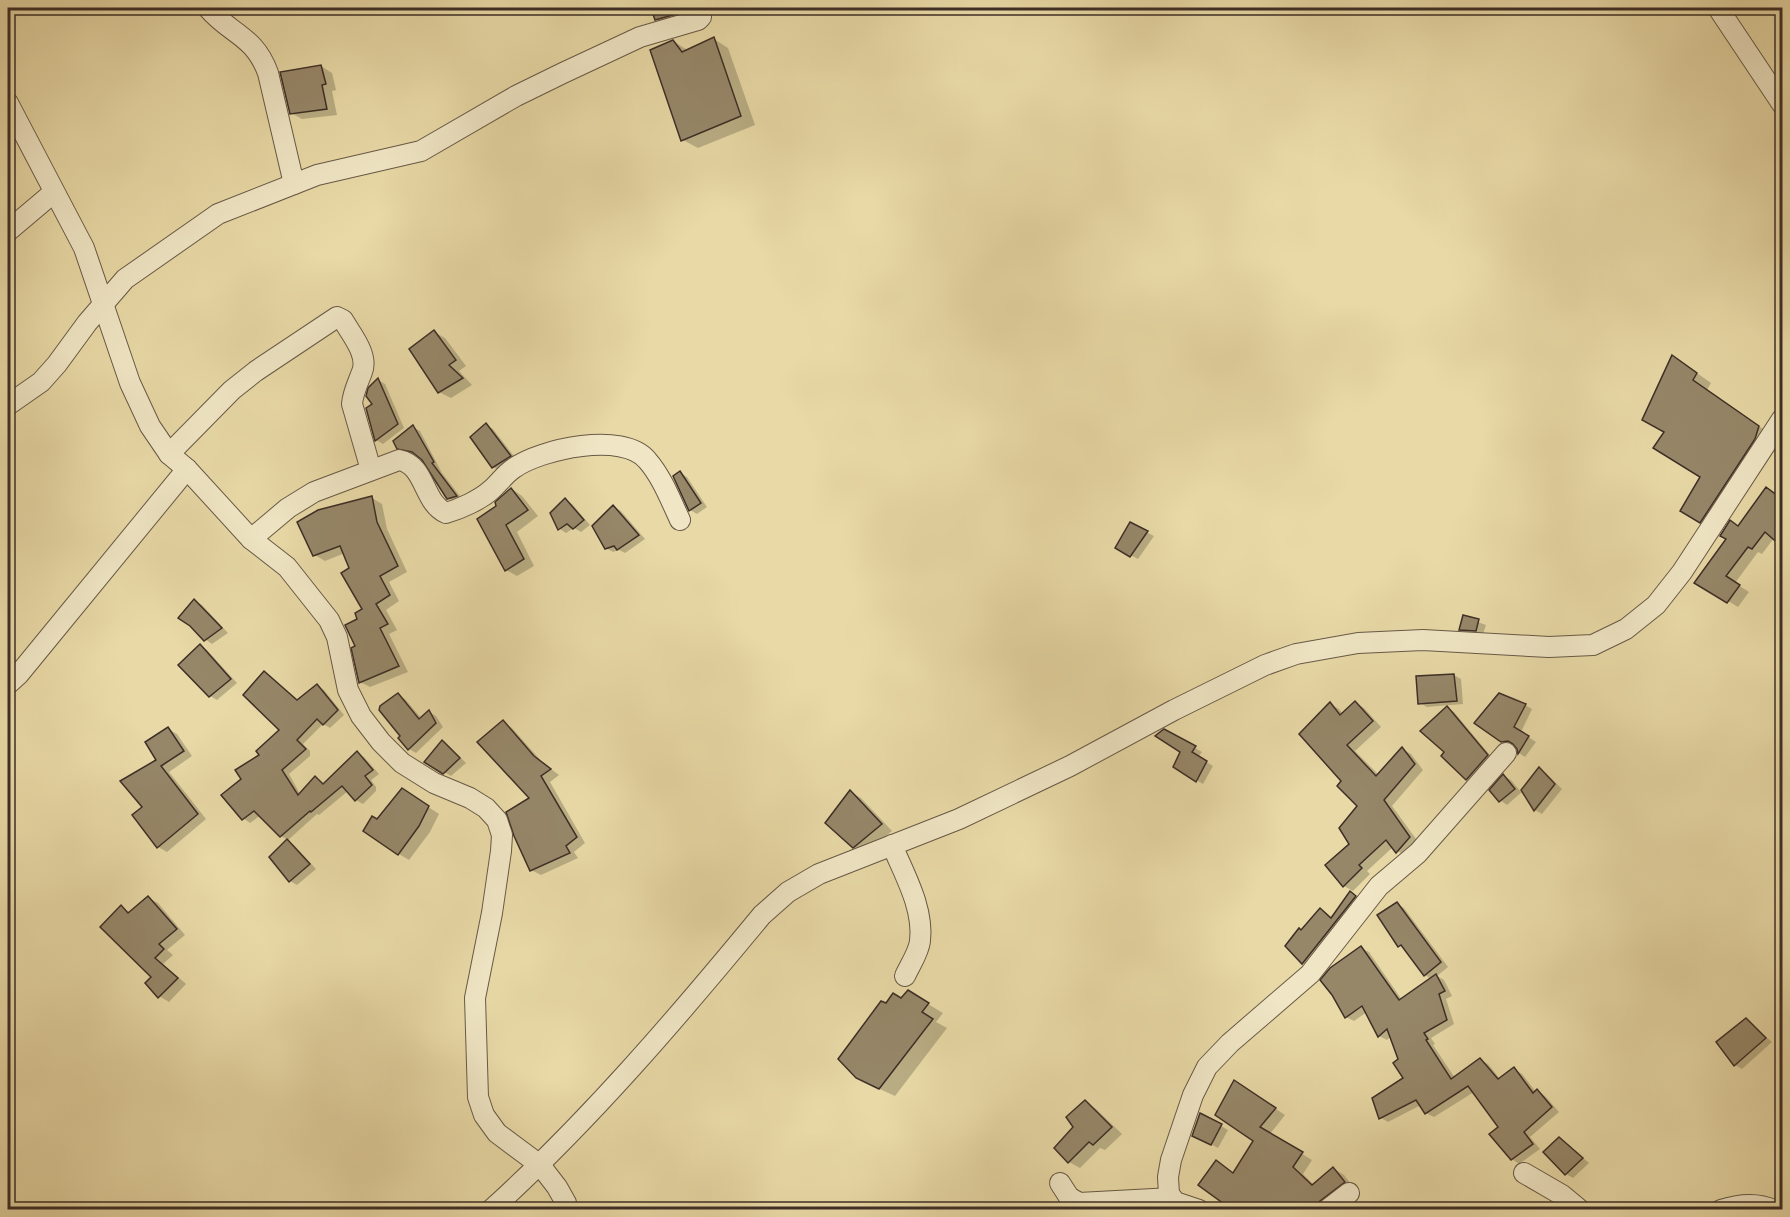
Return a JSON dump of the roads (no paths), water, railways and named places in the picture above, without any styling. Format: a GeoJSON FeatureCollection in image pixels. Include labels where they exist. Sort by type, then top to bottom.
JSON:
{"type":"FeatureCollection","features":[{"type":"Feature","properties":{"kind":"street"},"geometry":{"type":"LineString","coordinates":[[208,8],[250,43],[264,61],[294,184]]}},
{"type":"Feature","properties":{"kind":"street"},"geometry":{"type":"LineString","coordinates":[[8,405],[41,382],[103,303],[125,279],[218,214],[334,170],[421,151],[516,96],[582,64],[640,37],[698,20],[701,17],[699,8]]}},
{"type":"Feature","properties":{"kind":"street"},"geometry":{"type":"LineString","coordinates":[[1718,8],[1782,104]]}},
{"type":"Feature","properties":{"kind":"street"},"geometry":{"type":"LineString","coordinates":[[8,104],[84,248],[130,383],[150,426],[169,454],[187,469],[251,539],[287,567],[329,620],[337,637],[348,690],[361,716],[381,742],[402,763],[434,783],[470,798],[486,808],[497,820],[502,835],[501,851],[492,913],[475,998],[478,1097],[484,1115],[497,1132],[540,1165],[557,1186],[567,1209]]}},
{"type":"Feature","properties":{"kind":"street"},"geometry":{"type":"LineString","coordinates":[[8,231],[53,193]]}},
{"type":"Feature","properties":{"kind":"street"},"geometry":{"type":"LineString","coordinates":[[169,454],[232,390],[255,371],[337,317],[343,320],[363,357],[363,370],[352,396],[352,404],[371,470]]}},
{"type":"Feature","properties":{"kind":"street"},"geometry":{"type":"LineString","coordinates":[[491,1209],[540,1165],[620,1082],[762,915],[788,892],[819,874],[959,819],[1070,766],[1174,710],[1266,665],[1296,654],[1358,643],[1424,640],[1549,647],[1593,645],[1626,629],[1656,605],[1682,572],[1782,419]]}},
{"type":"Feature","properties":{"kind":"street"},"geometry":{"type":"LineString","coordinates":[[251,539],[302,498],[402,460],[416,470],[436,506],[446,513],[488,493],[505,474],[532,457],[555,450],[612,445],[623,446],[641,454],[648,461],[680,520]]}},
{"type":"Feature","properties":{"kind":"street"},"geometry":{"type":"LineString","coordinates":[[8,684],[19,674],[187,469]]}},
{"type":"Feature","properties":{"kind":"street"},"geometry":{"type":"LineString","coordinates":[[1199,1209],[1180,1204],[1172,1198],[1167,1186],[1171,1160],[1193,1095],[1208,1067],[1230,1042],[1310,975],[1379,886],[1418,853],[1506,753]]}},
{"type":"Feature","properties":{"kind":"street"},"geometry":{"type":"LineString","coordinates":[[892,845],[917,906],[920,922],[920,942],[905,976]]}},
{"type":"Feature","properties":{"kind":"street"},"geometry":{"type":"LineString","coordinates":[[1524,1173],[1562,1195],[1580,1209]]}},
{"type":"Feature","properties":{"kind":"street"},"geometry":{"type":"LineString","coordinates":[[1060,1183],[1069,1197],[1078,1203],[1172,1198]]}},
{"type":"Feature","properties":{"kind":"street"},"geometry":{"type":"LineString","coordinates":[[1328,1209],[1349,1193]]}},
{"type":"Feature","properties":{"kind":"street"},"geometry":{"type":"LineString","coordinates":[[1721,1209],[1738,1204],[1756,1204],[1774,1209]]}}]}
